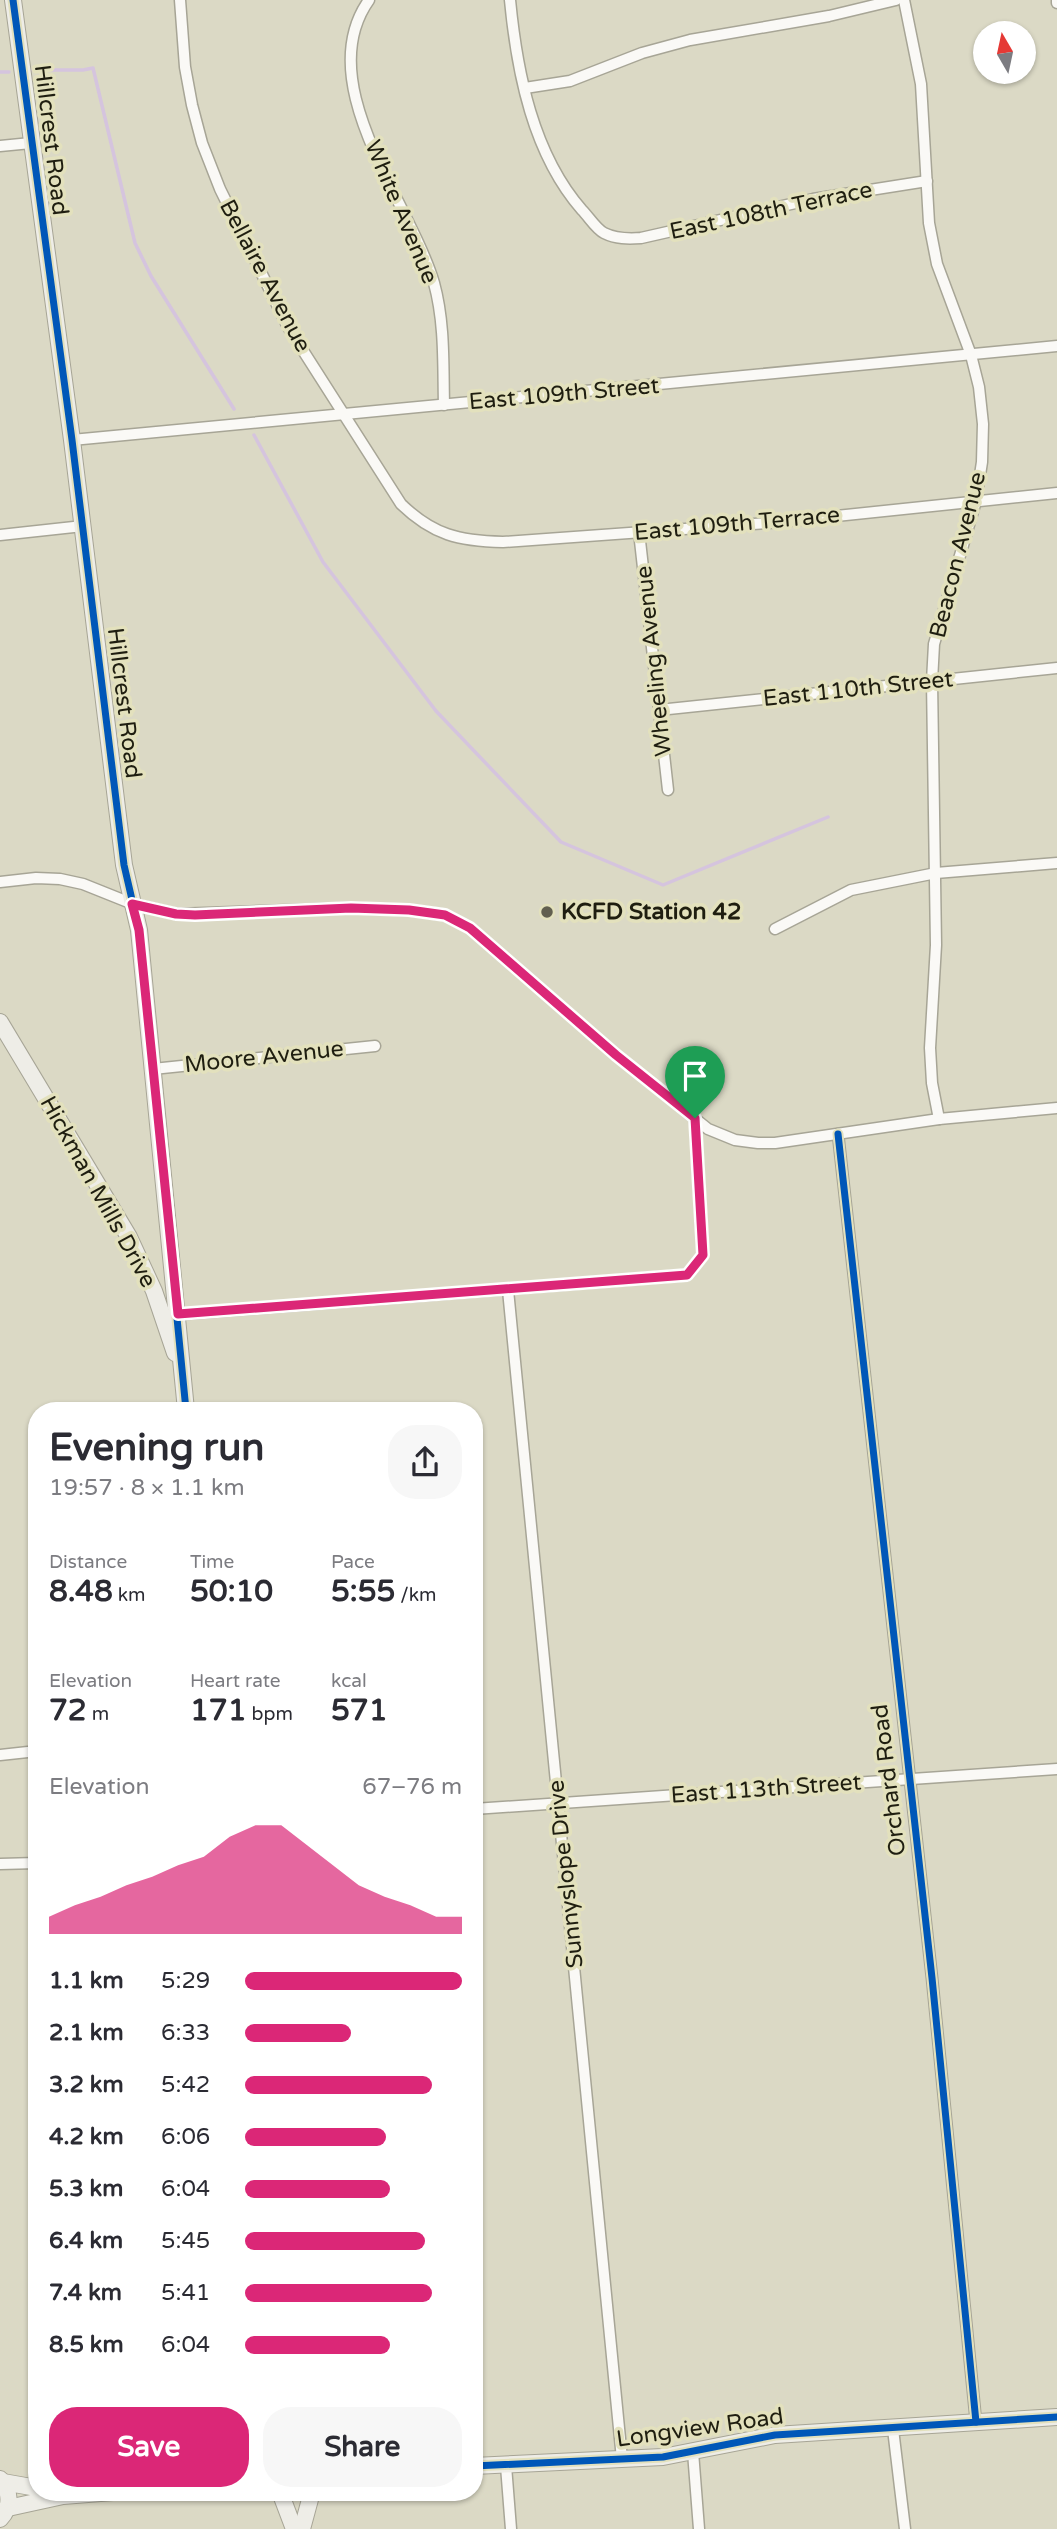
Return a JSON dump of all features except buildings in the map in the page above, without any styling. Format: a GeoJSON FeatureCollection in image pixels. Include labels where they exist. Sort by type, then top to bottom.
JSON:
{"type":"FeatureCollection","features":[{"type":"Feature","properties":{"kind":"street","name":"Hillcrest Road"},"geometry":{"type":"LineString","coordinates":[[13,0],[72,440],[124,865],[139,930],[153,1069],[170,1315],[185,1402]]}},
{"type":"Feature","properties":{"kind":"street","name":"Bellaire Avenue"},"geometry":{"type":"LineString","coordinates":[[180,0],[192,106],[202,143],[220,189],[288,327],[401,504],[421,522]]}},
{"type":"Feature","properties":{"kind":"street","name":"White Avenue"},"geometry":{"type":"LineString","coordinates":[[369,0],[356,20],[350,62],[354,89],[362,123],[435,286],[443,332],[444,405]]}},
{"type":"Feature","properties":{"kind":"street"},"geometry":{"type":"LineString","coordinates":[[510,0],[525,88],[570,81],[642,53],[690,40],[829,16],[896,0]]}},
{"type":"Feature","properties":{"kind":"street","name":"Beacon Avenue"},"geometry":{"type":"LineString","coordinates":[[904,0],[920,85],[929,223],[937,264],[971,355],[979,387],[983,425],[982,463],[975,501],[934,644],[932,681],[936,945],[930,1048],[932,1083],[939,1119]]}},
{"type":"Feature","properties":{"kind":"street","name":"East 108th Terrace"},"geometry":{"type":"LineString","coordinates":[[525,88],[542,142],[556,174],[576,203],[602,232],[616,237],[641,238],[813,198],[927,181]]}},
{"type":"Feature","properties":{"kind":"street","name":"Hillcrest Road"},"geometry":{"type":"LineString","coordinates":[[0,146],[31,143]]}},
{"type":"Feature","properties":{"kind":"street","name":"East 109th Street"},"geometry":{"type":"LineString","coordinates":[[72,440],[1057,346]]}},
{"type":"Feature","properties":{"kind":"street","name":"East 109th Terrace"},"geometry":{"type":"LineString","coordinates":[[421,522],[443,534],[470,541],[503,542],[769,523],[1057,493]]}},
{"type":"Feature","properties":{"kind":"street"},"geometry":{"type":"LineString","coordinates":[[0,535],[83,526]]}},
{"type":"Feature","properties":{"kind":"street","name":"Wheeling Avenue"},"geometry":{"type":"LineString","coordinates":[[639,532],[668,790]]}},
{"type":"Feature","properties":{"kind":"street","name":"East 110th Street"},"geometry":{"type":"LineString","coordinates":[[659,710],[1057,668]]}},
{"type":"Feature","properties":{"kind":"street"},"geometry":{"type":"LineString","coordinates":[[775,929],[851,890],[936,873],[1057,863]]}},
{"type":"Feature","properties":{"kind":"street"},"geometry":{"type":"LineString","coordinates":[[0,882],[36,878],[60,879],[103,890],[132,904],[176,914],[351,908],[409,910],[445,915],[470,928],[616,1055],[708,1129],[735,1140],[758,1143],[939,1119],[1057,1108]]}},
{"type":"Feature","properties":{"kind":"street","name":"Hickman Mills Drive"},"geometry":{"type":"LineString","coordinates":[[0,1022],[128,1237],[154,1292],[170,1315]]}},
{"type":"Feature","properties":{"kind":"street","name":"Moore Avenue"},"geometry":{"type":"LineString","coordinates":[[153,1069],[375,1046]]}},
{"type":"Feature","properties":{"kind":"street"},"geometry":{"type":"LineString","coordinates":[[170,1315],[687,1275],[703,1255],[695,1118]]}},
{"type":"Feature","properties":{"kind":"street","name":"Orchard Road"},"geometry":{"type":"LineString","coordinates":[[838,1134],[932,1978],[976,2422]]}},
{"type":"Feature","properties":{"kind":"street","name":"Sunnyslope Drive"},"geometry":{"type":"LineString","coordinates":[[508,1290],[622,2459]]}},
{"type":"Feature","properties":{"kind":"street"},"geometry":{"type":"LineString","coordinates":[[0,1755],[28,1752]]}},
{"type":"Feature","properties":{"kind":"street","name":"East 113th Street"},"geometry":{"type":"LineString","coordinates":[[483,1808],[1057,1769]]}},
{"type":"Feature","properties":{"kind":"street"},"geometry":{"type":"LineString","coordinates":[[0,1864],[28,1863]]}},
{"type":"Feature","properties":{"kind":"street","name":"Longview Road"},"geometry":{"type":"LineString","coordinates":[[483,2466],[622,2459],[693,2452],[775,2435],[1057,2417]]}},
{"type":"Feature","properties":{"kind":"street"},"geometry":{"type":"LineString","coordinates":[[893,2429],[905,2529]]}},
{"type":"Feature","properties":{"kind":"street"},"geometry":{"type":"LineString","coordinates":[[693,2452],[699,2529]]}},
{"type":"Feature","properties":{"kind":"street"},"geometry":{"type":"LineString","coordinates":[[506,2466],[511,2529]]}},
{"type":"Feature","properties":{"kind":"street"},"geometry":{"type":"LineString","coordinates":[[1,2480],[28,2486]]}},
{"type":"Feature","properties":{"kind":"street"},"geometry":{"type":"LineString","coordinates":[[1,2480],[8,2490],[3,2518]]}},
{"type":"Feature","properties":{"kind":"street"},"geometry":{"type":"LineString","coordinates":[[3,2518],[49,2501]]}},
{"type":"Feature","properties":{"kind":"street"},"geometry":{"type":"LineString","coordinates":[[283,2501],[294,2529]]}},
{"type":"Feature","properties":{"kind":"street"},"geometry":{"type":"LineString","coordinates":[[302,2529],[309,2501]]}},
{"type":"Feature","properties":{"kind":"waterway"},"geometry":{"type":"LineString","coordinates":[[32,70],[93,68],[135,243],[151,276],[234,409]]}},
{"type":"Feature","properties":{"kind":"waterway"},"geometry":{"type":"LineString","coordinates":[[0,72],[9,72]]}},
{"type":"Feature","properties":{"kind":"waterway"},"geometry":{"type":"LineString","coordinates":[[254,435],[323,562],[436,711],[561,842],[663,885],[828,817]]}},
{"type":"Feature","properties":{"kind":"cycle path"},"geometry":{"type":"LineString","coordinates":[[13,0],[72,440],[124,865],[139,930],[185,1402]]}},
{"type":"Feature","properties":{"kind":"cycle path"},"geometry":{"type":"LineString","coordinates":[[838,1134],[932,1978],[976,2422]]}},
{"type":"Feature","properties":{"kind":"cycle path"},"geometry":{"type":"LineString","coordinates":[[483,2466],[663,2457],[775,2435],[1057,2417]]}},
{"type":"Feature","properties":{"kind":"place","name":"KCFD Station 42"},"geometry":{"type":"Point","coordinates":[547,912]}},
{"type":"Feature","properties":{"kind":"route"},"geometry":{"type":"LineString","coordinates":[[132,904],[176,914],[195,915],[351,908],[409,910],[445,915],[470,928],[616,1055],[695,1118],[703,1255],[687,1275],[178,1314],[139,930],[132,904]]}}]}
